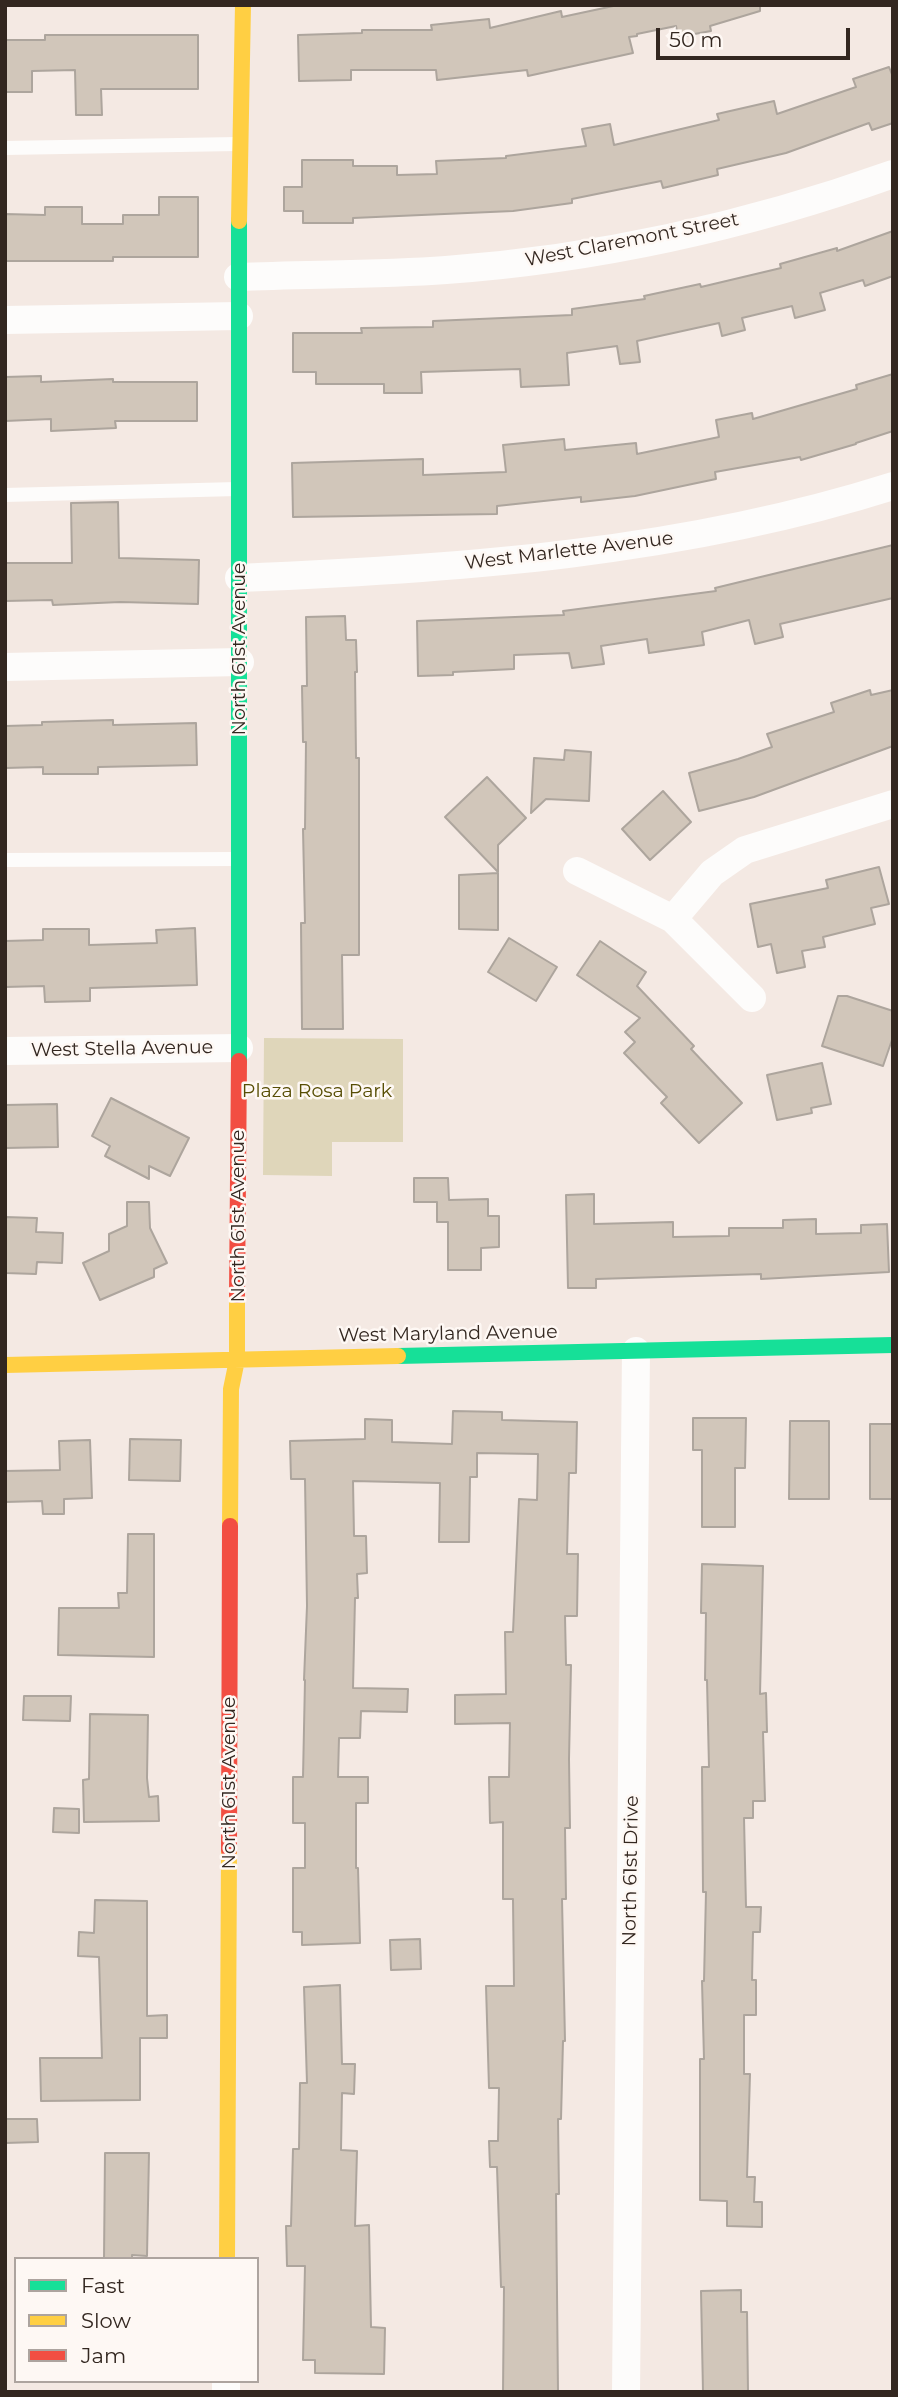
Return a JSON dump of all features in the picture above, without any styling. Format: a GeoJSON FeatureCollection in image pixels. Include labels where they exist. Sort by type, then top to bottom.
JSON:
{"type":"FeatureCollection","features":[{"type":"Feature","properties":{"kind":"street","name":"North 61st Avenue"},"geometry":{"type":"LineString","coordinates":[[227,2257],[231,1390],[237,1360],[240,662],[238,277],[243,5]]}},
{"type":"Feature","properties":{"kind":"street","name":"West Claremont Street"},"geometry":{"type":"LineString","coordinates":[[238,277],[446,270],[561,258],[705,230],[837,194],[893,174]]}},
{"type":"Feature","properties":{"kind":"street"},"geometry":{"type":"LineString","coordinates":[[5,320],[239,316]]}},
{"type":"Feature","properties":{"kind":"street","name":"West Marlette Avenue"},"geometry":{"type":"LineString","coordinates":[[239,578],[488,563],[597,550],[711,532],[836,504],[893,486]]}},
{"type":"Feature","properties":{"kind":"street"},"geometry":{"type":"LineString","coordinates":[[5,667],[240,662]]}},
{"type":"Feature","properties":{"kind":"street"},"geometry":{"type":"LineString","coordinates":[[673,919],[712,873],[745,850],[893,803]]}},
{"type":"Feature","properties":{"kind":"street"},"geometry":{"type":"LineString","coordinates":[[577,871],[673,919],[751,998]]}},
{"type":"Feature","properties":{"kind":"street","name":"West Stella Avenue"},"geometry":{"type":"LineString","coordinates":[[5,1051],[239,1048]]}},
{"type":"Feature","properties":{"kind":"street","name":"West Maryland Avenue"},"geometry":{"type":"LineString","coordinates":[[5,1365],[893,1345]]}},
{"type":"Feature","properties":{"kind":"street","name":"North 61st Drive"},"geometry":{"type":"LineString","coordinates":[[626,2392],[636,1351]]}},
{"type":"Feature","properties":{"kind":"lane"},"geometry":{"type":"LineString","coordinates":[[5,148],[242,144]]}},
{"type":"Feature","properties":{"kind":"lane"},"geometry":{"type":"LineString","coordinates":[[5,495],[238,489]]}},
{"type":"Feature","properties":{"kind":"lane"},"geometry":{"type":"LineString","coordinates":[[5,860],[239,859]]}},
{"type":"Feature","properties":{"kind":"green space","name":"Plaza Rosa Park"},"geometry":{"type":"Polygon","coordinates":[[[264,1038],[403,1039],[403,1142],[332,1142],[332,1176],[263,1175],[264,1038]]]}},
{"type":"Feature","properties":{"kind":"building"},"geometry":{"type":"Polygon","coordinates":[[[618,5],[760,5],[760,11],[710,26],[711,31],[678,37],[676,26],[637,34],[629,37],[633,53],[528,76],[527,70],[437,80],[436,70],[351,70],[351,80],[299,81],[298,35],[362,33],[362,30],[432,30],[431,25],[489,19],[490,28],[561,11],[562,17],[618,5]]]}},
{"type":"Feature","properties":{"kind":"building"},"geometry":{"type":"Polygon","coordinates":[[[45,35],[198,35],[198,89],[101,89],[102,115],[76,115],[75,70],[32,71],[32,92],[5,92],[5,40],[45,40],[45,35]]]}},
{"type":"Feature","properties":{"kind":"building"},"geometry":{"type":"Polygon","coordinates":[[[889,67],[893,77],[893,123],[872,130],[869,123],[786,153],[717,169],[718,175],[663,188],[661,181],[572,199],[572,203],[513,211],[353,218],[353,223],[303,223],[303,211],[284,211],[284,187],[302,187],[302,160],[353,160],[353,166],[397,166],[397,175],[437,174],[436,161],[506,158],[586,146],[582,129],[610,124],[614,145],[719,120],[717,114],[774,101],[777,114],[856,87],[853,79],[889,67]]]}},
{"type":"Feature","properties":{"kind":"building"},"geometry":{"type":"Polygon","coordinates":[[[159,197],[198,197],[198,257],[113,257],[113,261],[5,261],[5,214],[45,215],[45,207],[82,207],[82,224],[123,224],[123,215],[159,215],[159,197]]]}},
{"type":"Feature","properties":{"kind":"building"},"geometry":{"type":"Polygon","coordinates":[[[893,231],[893,276],[865,286],[863,280],[820,293],[825,310],[795,318],[792,306],[742,318],[745,330],[722,336],[719,323],[637,341],[640,362],[620,364],[617,346],[567,353],[569,385],[521,387],[520,369],[421,372],[422,393],[384,393],[384,384],[316,384],[316,372],[293,372],[293,333],[362,333],[361,328],[433,327],[433,321],[572,315],[572,309],[645,299],[644,296],[700,284],[701,287],[781,268],[780,264],[837,248],[837,251],[893,231]]]}},
{"type":"Feature","properties":{"kind":"building"},"geometry":{"type":"Polygon","coordinates":[[[893,374],[893,431],[801,460],[800,457],[715,472],[716,479],[635,496],[581,502],[581,497],[497,506],[497,514],[293,517],[292,463],[423,459],[423,475],[506,472],[503,445],[564,439],[565,450],[636,443],[637,454],[719,437],[716,420],[752,413],[753,419],[857,389],[856,385],[893,374]]]}},
{"type":"Feature","properties":{"kind":"building"},"geometry":{"type":"Polygon","coordinates":[[[41,376],[41,382],[113,379],[113,382],[197,382],[197,421],[115,421],[116,428],[51,431],[51,419],[5,421],[5,377],[41,376]]]}},
{"type":"Feature","properties":{"kind":"building"},"geometry":{"type":"Polygon","coordinates":[[[118,502],[119,558],[199,560],[198,604],[120,602],[53,605],[52,600],[5,601],[5,563],[72,563],[71,503],[118,502]]]}},
{"type":"Feature","properties":{"kind":"building"},"geometry":{"type":"Polygon","coordinates":[[[893,545],[893,598],[780,624],[783,637],[755,644],[749,620],[702,632],[704,645],[649,653],[647,639],[601,646],[604,664],[572,668],[569,653],[514,655],[514,669],[418,676],[417,621],[564,615],[563,611],[716,591],[715,588],[893,545]]]}},
{"type":"Feature","properties":{"kind":"building"},"geometry":{"type":"Polygon","coordinates":[[[345,616],[346,640],[356,640],[359,955],[342,955],[343,1029],[302,1029],[301,923],[305,923],[303,829],[306,742],[303,742],[302,686],[307,686],[306,617],[345,616]]]}},
{"type":"Feature","properties":{"kind":"building"},"geometry":{"type":"Polygon","coordinates":[[[870,690],[871,695],[893,690],[893,746],[754,797],[699,811],[689,773],[772,747],[767,734],[834,712],[831,703],[870,690]]]}},
{"type":"Feature","properties":{"kind":"building"},"geometry":{"type":"Polygon","coordinates":[[[113,720],[113,725],[196,723],[197,765],[98,767],[98,774],[43,774],[43,767],[5,768],[5,726],[113,720]]]}},
{"type":"Feature","properties":{"kind":"building"},"geometry":{"type":"Polygon","coordinates":[[[565,750],[591,752],[589,801],[546,799],[531,813],[534,758],[564,760],[565,750]]]}},
{"type":"Feature","properties":{"kind":"building"},"geometry":{"type":"Polygon","coordinates":[[[487,777],[526,818],[498,845],[498,872],[445,817],[487,777]]]}},
{"type":"Feature","properties":{"kind":"building"},"geometry":{"type":"Polygon","coordinates":[[[663,791],[691,822],[650,860],[622,829],[663,791]]]}},
{"type":"Feature","properties":{"kind":"building"},"geometry":{"type":"Polygon","coordinates":[[[879,867],[889,904],[871,908],[875,924],[823,937],[825,947],[802,951],[805,967],[777,973],[771,944],[758,947],[750,904],[828,888],[826,880],[879,867]]]}},
{"type":"Feature","properties":{"kind":"building"},"geometry":{"type":"Polygon","coordinates":[[[498,873],[498,930],[459,929],[459,875],[498,873]]]}},
{"type":"Feature","properties":{"kind":"building"},"geometry":{"type":"Polygon","coordinates":[[[195,928],[197,985],[90,988],[90,1001],[45,1002],[44,986],[5,987],[5,941],[43,940],[43,929],[89,929],[89,945],[157,943],[156,930],[195,928]]]}},
{"type":"Feature","properties":{"kind":"building"},"geometry":{"type":"Polygon","coordinates":[[[509,938],[557,967],[536,1001],[488,972],[509,938]]]}},
{"type":"Feature","properties":{"kind":"building"},"geometry":{"type":"Polygon","coordinates":[[[600,941],[646,972],[637,986],[694,1046],[691,1049],[742,1103],[699,1143],[661,1103],[667,1097],[624,1053],[635,1042],[625,1032],[640,1018],[577,975],[600,941]]]}},
{"type":"Feature","properties":{"kind":"building"},"geometry":{"type":"Polygon","coordinates":[[[838,996],[847,996],[893,1011],[893,1037],[883,1066],[822,1046],[838,996]]]}},
{"type":"Feature","properties":{"kind":"building"},"geometry":{"type":"Polygon","coordinates":[[[822,1063],[831,1104],[811,1108],[812,1113],[777,1120],[767,1075],[822,1063]]]}},
{"type":"Feature","properties":{"kind":"building"},"geometry":{"type":"Polygon","coordinates":[[[111,1098],[189,1138],[170,1176],[149,1166],[149,1179],[105,1156],[110,1146],[92,1136],[111,1098]]]}},
{"type":"Feature","properties":{"kind":"building"},"geometry":{"type":"Polygon","coordinates":[[[57,1104],[58,1147],[5,1148],[5,1105],[57,1104]]]}},
{"type":"Feature","properties":{"kind":"building"},"geometry":{"type":"Polygon","coordinates":[[[414,1178],[448,1178],[449,1200],[488,1199],[488,1216],[499,1216],[499,1247],[481,1248],[481,1270],[448,1270],[448,1222],[437,1222],[437,1202],[414,1202],[414,1178]]]}},
{"type":"Feature","properties":{"kind":"building"},"geometry":{"type":"Polygon","coordinates":[[[594,1194],[594,1224],[673,1222],[673,1237],[729,1236],[729,1228],[783,1228],[783,1220],[816,1219],[816,1234],[861,1233],[861,1225],[887,1224],[889,1272],[761,1279],[761,1274],[596,1279],[596,1288],[568,1288],[566,1195],[594,1194]]]}},
{"type":"Feature","properties":{"kind":"building"},"geometry":{"type":"Polygon","coordinates":[[[127,1202],[149,1202],[150,1228],[167,1263],[154,1269],[154,1277],[100,1300],[83,1263],[109,1251],[109,1234],[127,1226],[127,1202]]]}},
{"type":"Feature","properties":{"kind":"building"},"geometry":{"type":"Polygon","coordinates":[[[5,1217],[37,1218],[36,1232],[63,1233],[62,1263],[37,1262],[36,1274],[5,1273],[5,1217]]]}},
{"type":"Feature","properties":{"kind":"building"},"geometry":{"type":"Polygon","coordinates":[[[453,1411],[502,1412],[502,1420],[577,1422],[576,1473],[569,1473],[567,1554],[578,1554],[577,1616],[565,1616],[566,1665],[571,1665],[570,1828],[565,1828],[566,1899],[562,1899],[565,2041],[561,2119],[558,2119],[559,2194],[556,2194],[558,2392],[503,2392],[504,2287],[501,2287],[497,2167],[490,2167],[489,2141],[498,2141],[499,2088],[489,2088],[486,1986],[514,1986],[513,1899],[503,1899],[503,1822],[490,1823],[489,1777],[509,1777],[510,1723],[455,1724],[455,1695],[506,1694],[505,1632],[513,1632],[519,1499],[537,1500],[538,1454],[477,1453],[477,1477],[470,1477],[469,1542],[439,1542],[440,1483],[353,1481],[354,1536],[366,1536],[367,1573],[357,1574],[353,1688],[408,1689],[407,1712],[361,1711],[360,1738],[339,1738],[338,1777],[368,1777],[368,1803],[356,1803],[360,1943],[302,1945],[302,1932],[293,1932],[293,1868],[305,1868],[305,1823],[293,1823],[293,1777],[303,1777],[307,1606],[305,1479],[291,1479],[290,1441],[365,1439],[365,1419],[392,1420],[392,1442],[452,1444],[453,1411]]]}},
{"type":"Feature","properties":{"kind":"building"},"geometry":{"type":"Polygon","coordinates":[[[693,1418],[746,1418],[745,1468],[735,1468],[735,1527],[702,1527],[702,1450],[693,1450],[693,1418]]]}},
{"type":"Feature","properties":{"kind":"building"},"geometry":{"type":"Polygon","coordinates":[[[790,1421],[829,1421],[829,1499],[789,1499],[790,1421]]]}},
{"type":"Feature","properties":{"kind":"building"},"geometry":{"type":"Polygon","coordinates":[[[870,1424],[893,1424],[893,1499],[870,1499],[870,1424]]]}},
{"type":"Feature","properties":{"kind":"building"},"geometry":{"type":"Polygon","coordinates":[[[130,1439],[181,1440],[180,1481],[129,1480],[130,1439]]]}},
{"type":"Feature","properties":{"kind":"building"},"geometry":{"type":"Polygon","coordinates":[[[90,1440],[92,1498],[64,1499],[64,1514],[43,1514],[42,1501],[5,1502],[5,1471],[60,1470],[59,1441],[90,1440]]]}},
{"type":"Feature","properties":{"kind":"building"},"geometry":{"type":"Polygon","coordinates":[[[128,1534],[154,1534],[154,1657],[58,1655],[59,1608],[119,1608],[118,1593],[127,1593],[128,1534]]]}},
{"type":"Feature","properties":{"kind":"building"},"geometry":{"type":"Polygon","coordinates":[[[702,1564],[763,1566],[760,1694],[766,1693],[767,1732],[763,1732],[765,1801],[753,1801],[753,1818],[744,1818],[746,1907],[761,1907],[760,1932],[753,1932],[752,1980],[756,1980],[756,2015],[744,2015],[744,2074],[750,2074],[747,2177],[755,2177],[754,2202],[762,2202],[762,2227],[727,2226],[727,2201],[700,2200],[700,2059],[704,2059],[702,1981],[706,1892],[703,1892],[702,1767],[709,1767],[705,1680],[706,1613],[701,1613],[702,1564]]]}},
{"type":"Feature","properties":{"kind":"building"},"geometry":{"type":"Polygon","coordinates":[[[24,1696],[71,1696],[70,1721],[23,1720],[24,1696]]]}},
{"type":"Feature","properties":{"kind":"building"},"geometry":{"type":"Polygon","coordinates":[[[90,1714],[148,1715],[147,1778],[149,1797],[158,1796],[159,1821],[84,1822],[83,1780],[89,1779],[90,1714]]]}},
{"type":"Feature","properties":{"kind":"building"},"geometry":{"type":"Polygon","coordinates":[[[54,1808],[79,1809],[79,1833],[53,1832],[54,1808]]]}},
{"type":"Feature","properties":{"kind":"building"},"geometry":{"type":"Polygon","coordinates":[[[95,1900],[147,1901],[147,2016],[167,2015],[167,2038],[140,2038],[140,2100],[41,2101],[40,2058],[102,2058],[99,1957],[78,1956],[79,1932],[94,1933],[95,1900]]]}},
{"type":"Feature","properties":{"kind":"building"},"geometry":{"type":"Polygon","coordinates":[[[420,1939],[421,1969],[391,1970],[390,1940],[420,1939]]]}},
{"type":"Feature","properties":{"kind":"building"},"geometry":{"type":"Polygon","coordinates":[[[340,1985],[342,2064],[355,2064],[354,2094],[342,2093],[341,2150],[357,2151],[355,2226],[369,2225],[371,2327],[385,2328],[384,2374],[315,2373],[315,2360],[303,2360],[305,2266],[287,2266],[286,2226],[291,2226],[293,2149],[299,2149],[300,2083],[307,2083],[304,1987],[340,1985]]]}},
{"type":"Feature","properties":{"kind":"building"},"geometry":{"type":"Polygon","coordinates":[[[5,2119],[37,2119],[38,2142],[5,2143],[5,2119]]]}},
{"type":"Feature","properties":{"kind":"building"},"geometry":{"type":"Polygon","coordinates":[[[105,2153],[149,2153],[147,2256],[104,2257],[105,2153]]]}},
{"type":"Feature","properties":{"kind":"building"},"geometry":{"type":"Polygon","coordinates":[[[741,2290],[741,2312],[747,2312],[748,2392],[703,2392],[701,2291],[741,2290]]]}},
{"type":"Feature","properties":{"kind":"traffic: fast"},"geometry":{"type":"LineString","coordinates":[[239,221],[239,1061]]}},
{"type":"Feature","properties":{"kind":"traffic: fast"},"geometry":{"type":"LineString","coordinates":[[398,1356],[893,1345]]}},
{"type":"Feature","properties":{"kind":"traffic: slow"},"geometry":{"type":"LineString","coordinates":[[239,221],[243,5]]}},
{"type":"Feature","properties":{"kind":"traffic: slow"},"geometry":{"type":"LineString","coordinates":[[230,1526],[231,1389],[237,1360],[237,1295]]}},
{"type":"Feature","properties":{"kind":"traffic: slow"},"geometry":{"type":"LineString","coordinates":[[5,1365],[398,1356]]}},
{"type":"Feature","properties":{"kind":"traffic: slow"},"geometry":{"type":"LineString","coordinates":[[227,2257],[229,1850]]}},
{"type":"Feature","properties":{"kind":"traffic: jam"},"geometry":{"type":"LineString","coordinates":[[237,1295],[239,1061]]}},
{"type":"Feature","properties":{"kind":"traffic: jam"},"geometry":{"type":"LineString","coordinates":[[229,1850],[230,1526]]}}]}
